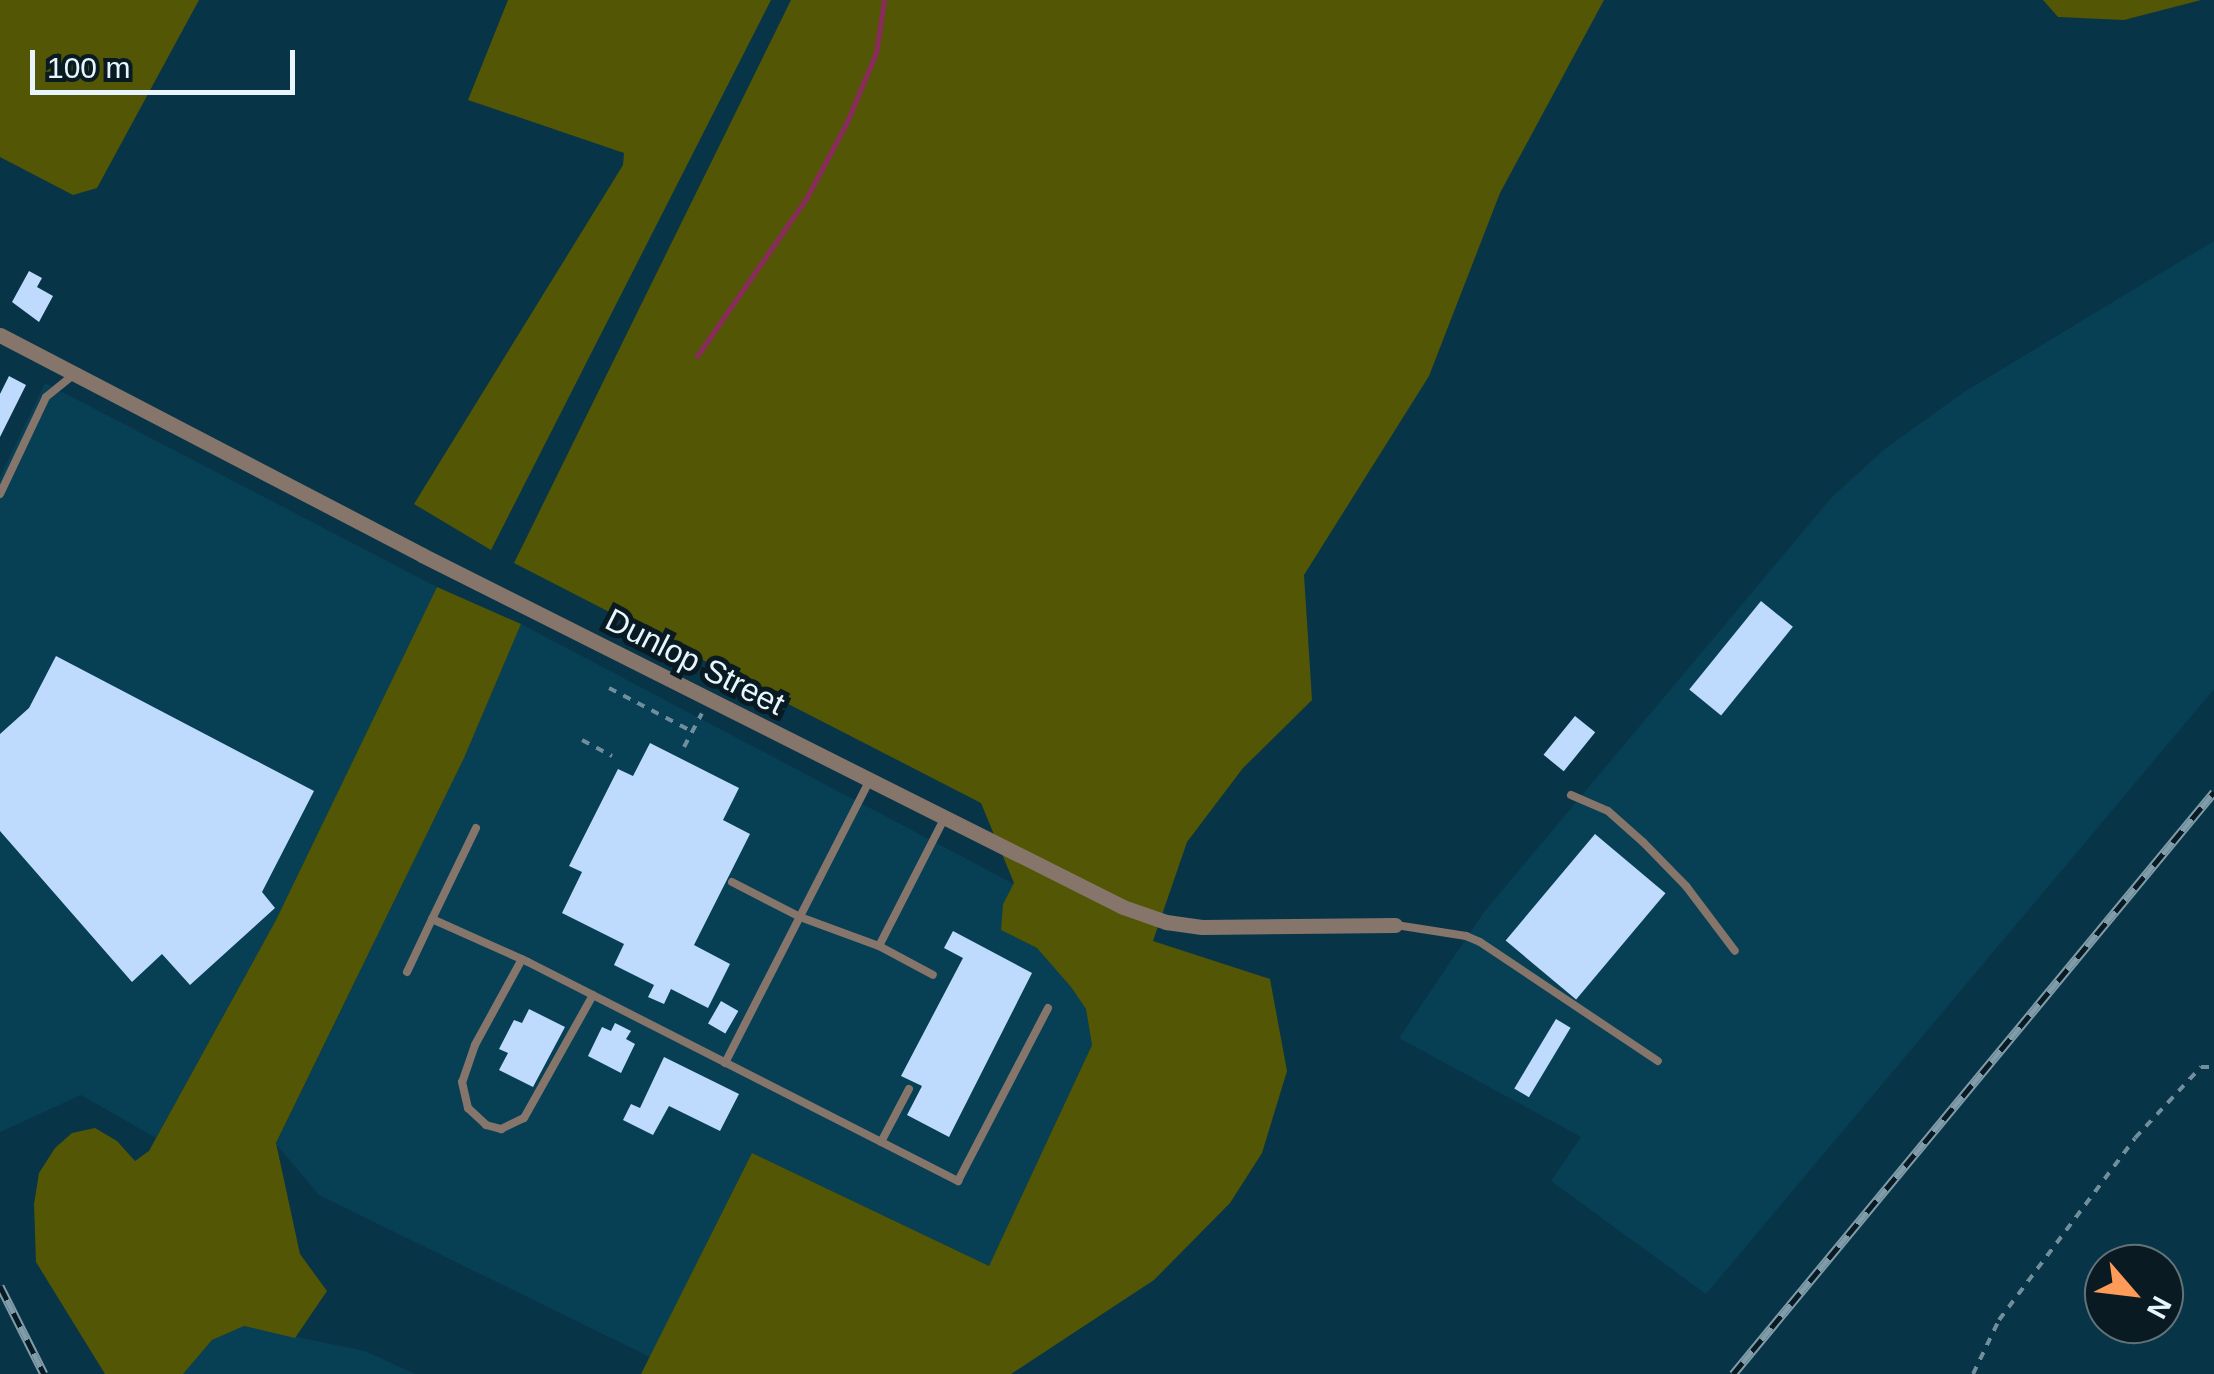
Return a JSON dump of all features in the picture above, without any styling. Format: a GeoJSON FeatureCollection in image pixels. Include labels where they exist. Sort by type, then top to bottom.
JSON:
{"type":"FeatureCollection","features":[{"type":"Feature","properties":{"kind":"street","name":"Dunlop Street"},"geometry":{"type":"LineString","coordinates":[[0,335],[1100,897],[1166,922],[1202,928],[1395,925]]}},
{"type":"Feature","properties":{"kind":"lane"},"geometry":{"type":"LineString","coordinates":[[0,494],[46,397],[74,374]]}},
{"type":"Feature","properties":{"kind":"lane"},"geometry":{"type":"LineString","coordinates":[[726,1063],[869,781]]}},
{"type":"Feature","properties":{"kind":"lane"},"geometry":{"type":"LineString","coordinates":[[1571,795],[1608,811],[1643,842],[1686,886],[1735,951]]}},
{"type":"Feature","properties":{"kind":"lane"},"geometry":{"type":"LineString","coordinates":[[879,946],[944,820]]}},
{"type":"Feature","properties":{"kind":"lane"},"geometry":{"type":"LineString","coordinates":[[407,972],[476,828]]}},
{"type":"Feature","properties":{"kind":"lane"},"geometry":{"type":"LineString","coordinates":[[732,882],[800,918],[879,946],[934,975]]}},
{"type":"Feature","properties":{"kind":"lane"},"geometry":{"type":"LineString","coordinates":[[432,919],[522,959],[958,1182],[1048,1008]]}},
{"type":"Feature","properties":{"kind":"lane"},"geometry":{"type":"LineString","coordinates":[[1395,925],[1466,936],[1480,942],[1658,1061]]}},
{"type":"Feature","properties":{"kind":"lane"},"geometry":{"type":"LineString","coordinates":[[522,959],[476,1045],[462,1082],[468,1108],[486,1125],[501,1130],[524,1118],[594,995]]}},
{"type":"Feature","properties":{"kind":"lane"},"geometry":{"type":"LineString","coordinates":[[881,1142],[909,1088]]}},
{"type":"Feature","properties":{"kind":"path"},"geometry":{"type":"LineString","coordinates":[[609,688],[693,732]]}},
{"type":"Feature","properties":{"kind":"path"},"geometry":{"type":"LineString","coordinates":[[684,748],[709,700]]}},
{"type":"Feature","properties":{"kind":"path"},"geometry":{"type":"LineString","coordinates":[[582,740],[612,756]]}},
{"type":"Feature","properties":{"kind":"path"},"geometry":{"type":"LineString","coordinates":[[1973,1374],[1999,1320],[2135,1138],[2202,1067],[2214,1066]]}},
{"type":"Feature","properties":{"kind":"shaded area"},"geometry":{"type":"Polygon","coordinates":[[[0,0],[199,0],[97,188],[73,195],[0,157],[0,0]]]}},
{"type":"Feature","properties":{"kind":"shaded area"},"geometry":{"type":"Polygon","coordinates":[[[508,0],[771,0],[491,550],[414,504],[623,165],[624,153],[468,100],[508,0]]]}},
{"type":"Feature","properties":{"kind":"shaded area"},"geometry":{"type":"Polygon","coordinates":[[[791,0],[1604,0],[1500,193],[1429,376],[1304,575],[1312,700],[1243,768],[1187,842],[1153,941],[1270,979],[1287,1071],[1262,1153],[1230,1203],[1154,1280],[1011,1374],[641,1374],[752,1153],[989,1266],[1092,1045],[1086,1009],[1071,987],[1037,948],[1001,930],[1003,904],[1014,883],[981,803],[514,563],[791,0]]]}},
{"type":"Feature","properties":{"kind":"shaded area"},"geometry":{"type":"Polygon","coordinates":[[[2043,0],[2201,0],[2124,20],[2058,17],[2043,0]]]}},
{"type":"Feature","properties":{"kind":"shaded area"},"geometry":{"type":"Polygon","coordinates":[[[2214,241],[2214,689],[1706,1294],[1551,1181],[1581,1137],[1399,1038],[1484,912],[1832,497],[1886,448],[1964,392],[2214,241]]]}},
{"type":"Feature","properties":{"kind":"shaded area"},"geometry":{"type":"Polygon","coordinates":[[[45,383],[437,587],[276,920],[156,1138],[81,1095],[0,1132],[0,477],[45,383]]]}},
{"type":"Feature","properties":{"kind":"shaded area"},"geometry":{"type":"Polygon","coordinates":[[[437,587],[521,624],[464,758],[276,1143],[300,1254],[327,1291],[295,1338],[244,1326],[212,1340],[183,1374],[105,1374],[36,1262],[34,1204],[39,1173],[55,1148],[72,1133],[95,1128],[117,1141],[135,1161],[149,1151],[276,920],[437,587]]]}},
{"type":"Feature","properties":{"kind":"shaded area"},"geometry":{"type":"Polygon","coordinates":[[[521,624],[1014,884],[1003,904],[1001,930],[1037,948],[1071,987],[1086,1009],[1092,1045],[989,1266],[752,1153],[650,1357],[319,1195],[276,1144],[464,758],[521,624]]]}},
{"type":"Feature","properties":{"kind":"shaded area"},"geometry":{"type":"Polygon","coordinates":[[[244,1326],[365,1351],[415,1374],[183,1374],[212,1340],[244,1326]]]}},
{"type":"Feature","properties":{"kind":"building"},"geometry":{"type":"Polygon","coordinates":[[[29,271],[42,278],[37,287],[53,296],[39,322],[12,302],[29,271]]]}},
{"type":"Feature","properties":{"kind":"building"},"geometry":{"type":"Polygon","coordinates":[[[9,376],[26,385],[0,437],[0,394],[9,376]]]}},
{"type":"Feature","properties":{"kind":"building"},"geometry":{"type":"Polygon","coordinates":[[[1761,601],[1793,627],[1721,715],[1689,690],[1761,601]]]}},
{"type":"Feature","properties":{"kind":"building"},"geometry":{"type":"Polygon","coordinates":[[[56,656],[314,791],[262,892],[275,908],[190,985],[162,954],[132,982],[0,831],[0,734],[29,708],[56,656]]]}},
{"type":"Feature","properties":{"kind":"building"},"geometry":{"type":"Polygon","coordinates":[[[1575,716],[1595,732],[1564,771],[1544,755],[1575,716]]]}},
{"type":"Feature","properties":{"kind":"building"},"geometry":{"type":"Polygon","coordinates":[[[650,743],[739,788],[723,820],[750,834],[694,945],[730,964],[708,1008],[671,989],[664,1004],[648,997],[654,985],[614,965],[624,944],[562,913],[582,872],[569,866],[618,769],[633,776],[650,743]]]}},
{"type":"Feature","properties":{"kind":"building"},"geometry":{"type":"Polygon","coordinates":[[[1595,834],[1665,893],[1576,1000],[1506,940],[1595,834]]]}},
{"type":"Feature","properties":{"kind":"building"},"geometry":{"type":"Polygon","coordinates":[[[953,931],[1032,973],[949,1137],[907,1115],[922,1086],[901,1076],[963,958],[944,948],[953,931]]]}},
{"type":"Feature","properties":{"kind":"building"},"geometry":{"type":"Polygon","coordinates":[[[721,1001],[738,1011],[725,1034],[708,1024],[721,1001]]]}},
{"type":"Feature","properties":{"kind":"building"},"geometry":{"type":"Polygon","coordinates":[[[529,1009],[565,1027],[533,1087],[499,1070],[508,1053],[499,1049],[514,1020],[522,1023],[529,1009]]]}},
{"type":"Feature","properties":{"kind":"building"},"geometry":{"type":"Polygon","coordinates":[[[1556,1019],[1571,1028],[1529,1097],[1514,1088],[1556,1019]]]}},
{"type":"Feature","properties":{"kind":"building"},"geometry":{"type":"Polygon","coordinates":[[[615,1023],[631,1031],[626,1039],[635,1044],[621,1073],[588,1056],[602,1027],[611,1031],[615,1023]]]}},
{"type":"Feature","properties":{"kind":"building"},"geometry":{"type":"Polygon","coordinates":[[[664,1057],[739,1094],[720,1131],[669,1106],[653,1135],[623,1120],[631,1104],[640,1108],[664,1057]]]}},
{"type":"Feature","properties":{"kind":"waterway"},"geometry":{"type":"LineString","coordinates":[[697,356],[807,197],[846,124],[876,53],[884,0]]}},
{"type":"Feature","properties":{"kind":"railway"},"geometry":{"type":"LineString","coordinates":[[1733,1374],[2214,792]]}},
{"type":"Feature","properties":{"kind":"railway"},"geometry":{"type":"LineString","coordinates":[[0,1286],[44,1374]]}}]}
